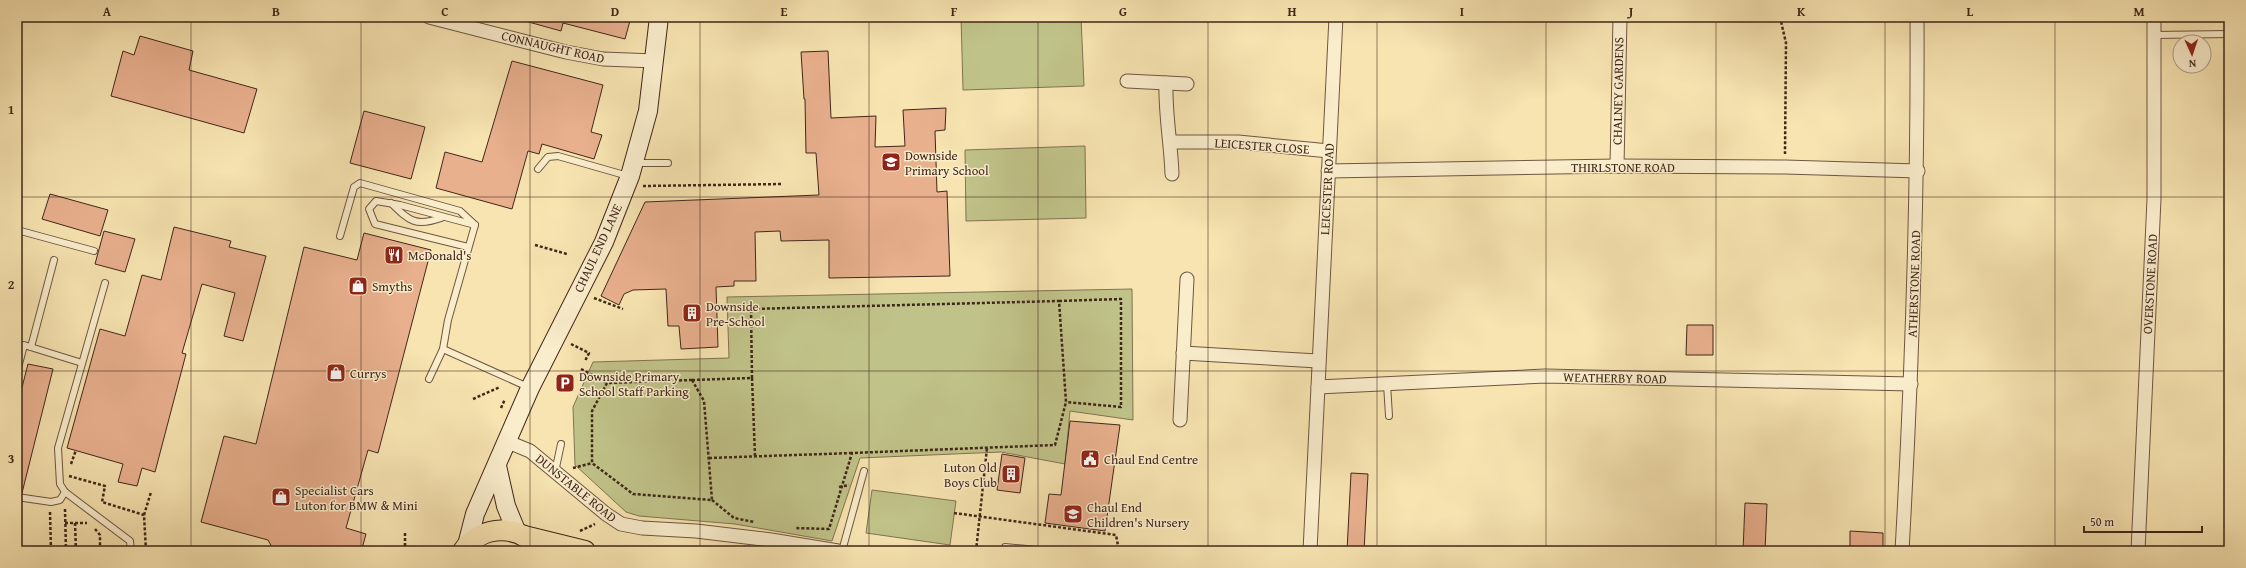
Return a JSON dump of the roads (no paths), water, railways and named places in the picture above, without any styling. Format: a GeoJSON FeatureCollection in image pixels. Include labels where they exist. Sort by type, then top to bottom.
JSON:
{"type":"FeatureCollection","features":[{"type":"Feature","properties":{"kind":"main road"},"geometry":{"type":"LineString","coordinates":[[465,548],[478,536],[490,531],[504,530],[578,550]]}},
{"type":"Feature","properties":{"kind":"main road"},"geometry":{"type":"LineString","coordinates":[[521,534],[540,551]]}},
{"type":"Feature","properties":{"kind":"street","name":"CONNAUGHT ROAD"},"geometry":{"type":"LineString","coordinates":[[429,17],[566,52],[603,59],[655,61]]}},
{"type":"Feature","properties":{"kind":"street","name":"CHAUL END LANE"},"geometry":{"type":"LineString","coordinates":[[465,548],[475,514],[508,442],[530,388],[604,242],[630,175],[648,111],[655,61],[658,17]]}},
{"type":"Feature","properties":{"kind":"street","name":"LEICESTER ROAD"},"geometry":{"type":"LineString","coordinates":[[1310,551],[1318,361],[1336,17]]}},
{"type":"Feature","properties":{"kind":"street","name":"CHALNEY GARDENS"},"geometry":{"type":"LineString","coordinates":[[1617,166],[1620,17]]}},
{"type":"Feature","properties":{"kind":"street","name":"ATHERSTONE ROAD"},"geometry":{"type":"LineString","coordinates":[[1902,551],[1912,384],[1918,171],[1918,17]]}},
{"type":"Feature","properties":{"kind":"street","name":"OVERSTONE ROAD"},"geometry":{"type":"LineString","coordinates":[[2138,551],[2154,199],[2154,17]]}},
{"type":"Feature","properties":{"kind":"street"},"geometry":{"type":"LineString","coordinates":[[1126,81],[1187,84]]}},
{"type":"Feature","properties":{"kind":"street"},"geometry":{"type":"LineString","coordinates":[[1166,83],[1166,107],[1171,142],[1172,174]]}},
{"type":"Feature","properties":{"kind":"street","name":"LEICESTER CLOSE"},"geometry":{"type":"LineString","coordinates":[[1171,142],[1238,142],[1329,151]]}},
{"type":"Feature","properties":{"kind":"street","name":"THIRLSTONE ROAD"},"geometry":{"type":"LineString","coordinates":[[1328,171],[1617,166],[1785,167],[1918,171]]}},
{"type":"Feature","properties":{"kind":"street"},"geometry":{"type":"LineString","coordinates":[[1180,420],[1187,279]]}},
{"type":"Feature","properties":{"kind":"street"},"geometry":{"type":"LineString","coordinates":[[1183,353],[1318,361]]}},
{"type":"Feature","properties":{"kind":"street","name":"WEATHERBY ROAD"},"geometry":{"type":"LineString","coordinates":[[1318,387],[1545,376],[1912,384]]}},
{"type":"Feature","properties":{"kind":"street","name":"DUNSTABLE ROAD"},"geometry":{"type":"LineString","coordinates":[[508,442],[530,451],[610,517],[621,524],[642,528],[696,531],[838,551]]}},
{"type":"Feature","properties":{"kind":"street"},"geometry":{"type":"LineString","coordinates":[[497,466],[506,506],[521,534]]}},
{"type":"Feature","properties":{"kind":"lane"},"geometry":{"type":"LineString","coordinates":[[2154,35],[2229,34]]}},
{"type":"Feature","properties":{"kind":"lane"},"geometry":{"type":"LineString","coordinates":[[538,169],[548,157],[558,156],[630,175],[668,164]]}},
{"type":"Feature","properties":{"kind":"lane"},"geometry":{"type":"LineString","coordinates":[[340,236],[354,187],[360,183],[460,210],[475,225]]}},
{"type":"Feature","properties":{"kind":"lane"},"geometry":{"type":"LineString","coordinates":[[468,247],[375,224],[369,210],[376,201],[391,203],[441,218],[475,225]]}},
{"type":"Feature","properties":{"kind":"lane"},"geometry":{"type":"LineString","coordinates":[[391,203],[406,218],[426,223],[441,218]]}},
{"type":"Feature","properties":{"kind":"lane"},"geometry":{"type":"LineString","coordinates":[[429,379],[443,349],[455,295],[475,225]]}},
{"type":"Feature","properties":{"kind":"lane"},"geometry":{"type":"LineString","coordinates":[[17,230],[94,251]]}},
{"type":"Feature","properties":{"kind":"lane"},"geometry":{"type":"LineString","coordinates":[[31,347],[54,260]]}},
{"type":"Feature","properties":{"kind":"lane"},"geometry":{"type":"LineString","coordinates":[[105,283],[58,453],[60,484],[65,492],[130,541],[131,551]]}},
{"type":"Feature","properties":{"kind":"lane"},"geometry":{"type":"LineString","coordinates":[[17,372],[24,345],[82,363]]}},
{"type":"Feature","properties":{"kind":"lane"},"geometry":{"type":"LineString","coordinates":[[443,349],[530,388]]}},
{"type":"Feature","properties":{"kind":"lane"},"geometry":{"type":"LineString","coordinates":[[1387,384],[1389,416]]}},
{"type":"Feature","properties":{"kind":"lane"},"geometry":{"type":"LineString","coordinates":[[555,472],[562,444]]}},
{"type":"Feature","properties":{"kind":"lane"},"geometry":{"type":"LineString","coordinates":[[842,551],[864,471]]}},
{"type":"Feature","properties":{"kind":"lane"},"geometry":{"type":"LineString","coordinates":[[17,497],[51,502],[60,500],[65,492]]}},
{"type":"Feature","properties":{"kind":"lane"},"geometry":{"type":"LineString","coordinates":[[1005,549],[1050,551]]}},
{"type":"Feature","properties":{"kind":"place","name":"Downside Primary School"},"geometry":{"type":"Point","coordinates":[891,162]}},
{"type":"Feature","properties":{"kind":"place","name":"McDonald's"},"geometry":{"type":"Point","coordinates":[394,255]}},
{"type":"Feature","properties":{"kind":"place","name":"Smyths"},"geometry":{"type":"Point","coordinates":[358,286]}},
{"type":"Feature","properties":{"kind":"place","name":"Downside Pre-School"},"geometry":{"type":"Point","coordinates":[692,313]}},
{"type":"Feature","properties":{"kind":"place","name":"Currys"},"geometry":{"type":"Point","coordinates":[336,373]}},
{"type":"Feature","properties":{"kind":"place","name":"Downside Primary School Staff Parking"},"geometry":{"type":"Point","coordinates":[565,383]}},
{"type":"Feature","properties":{"kind":"place","name":"Chaul End Centre"},"geometry":{"type":"Point","coordinates":[1090,459]}},
{"type":"Feature","properties":{"kind":"place","name":"Luton Old Boys Club"},"geometry":{"type":"Point","coordinates":[1011,474]}},
{"type":"Feature","properties":{"kind":"place","name":"Specialist Cars Luton for BMW & Mini"},"geometry":{"type":"Point","coordinates":[281,497]}},
{"type":"Feature","properties":{"kind":"place","name":"Chaul End Children's Nursery"},"geometry":{"type":"Point","coordinates":[1073,514]}}]}
